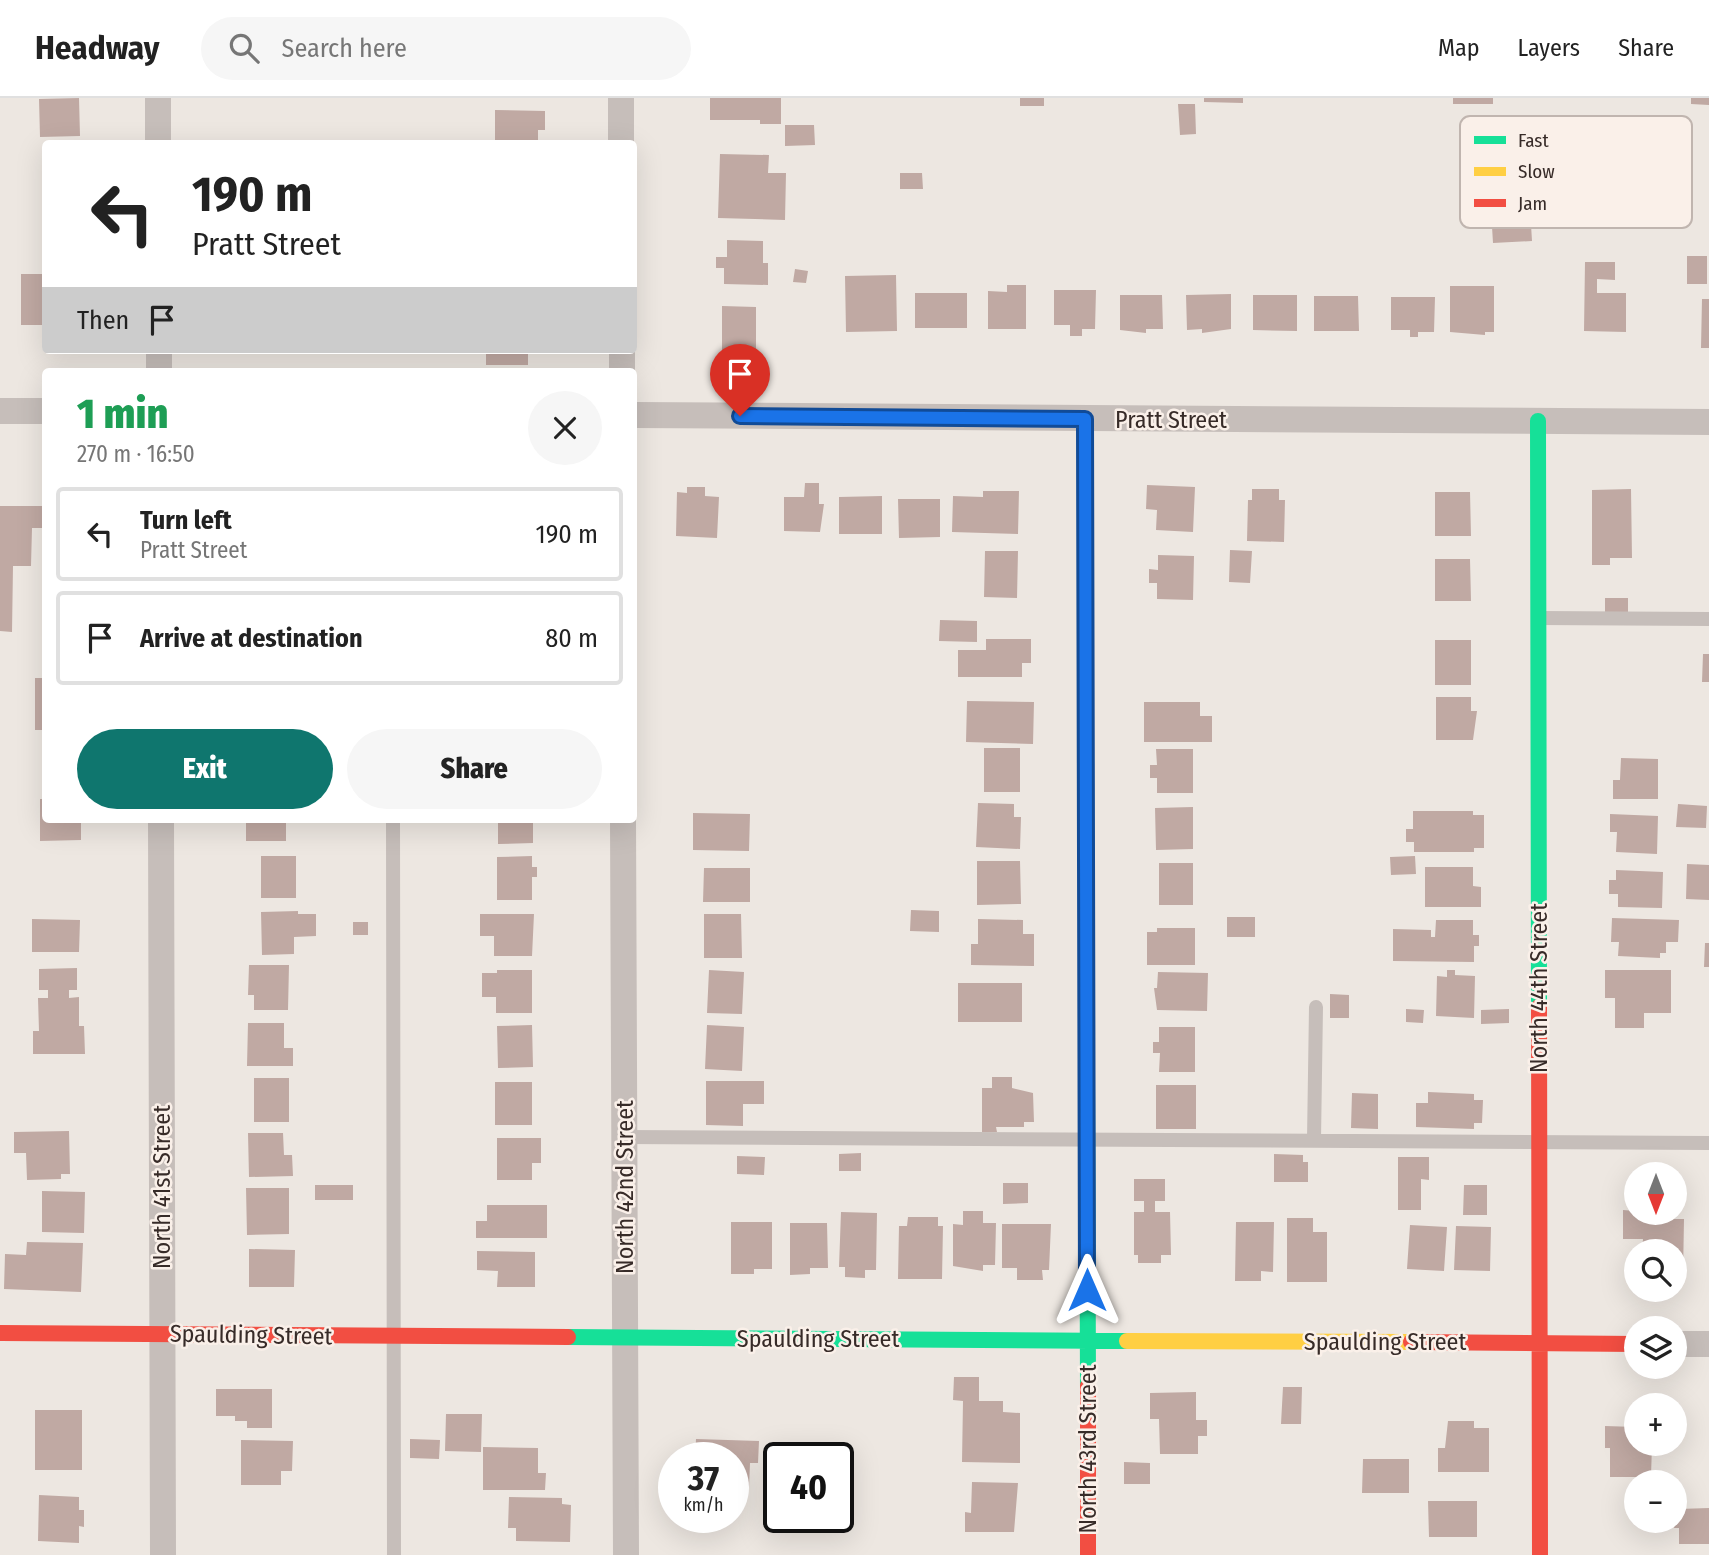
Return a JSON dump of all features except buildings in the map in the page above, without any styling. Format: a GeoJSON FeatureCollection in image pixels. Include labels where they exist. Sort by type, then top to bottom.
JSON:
{"type":"FeatureCollection","features":[{"type":"Feature","properties":{"kind":"street"},"geometry":{"type":"LineString","coordinates":[[158,98],[158,140]]}},
{"type":"Feature","properties":{"kind":"street"},"geometry":{"type":"LineString","coordinates":[[621,98],[621,140]]}},
{"type":"Feature","properties":{"kind":"street"},"geometry":{"type":"LineString","coordinates":[[0,411],[42,411]]}},
{"type":"Feature","properties":{"kind":"street","name":"Pratt Street"},"geometry":{"type":"LineString","coordinates":[[637,415],[1709,422]]}},
{"type":"Feature","properties":{"kind":"street","name":"North 43rd Street"},"geometry":{"type":"LineString","coordinates":[[1085,419],[1088,1555]]}},
{"type":"Feature","properties":{"kind":"street","name":"North 44th Street"},"geometry":{"type":"LineString","coordinates":[[1538,421],[1540,1555]]}},
{"type":"Feature","properties":{"kind":"street","name":"North 41st Street"},"geometry":{"type":"LineString","coordinates":[[161,823],[163,1555]]}},
{"type":"Feature","properties":{"kind":"street","name":"North 42nd Street"},"geometry":{"type":"LineString","coordinates":[[623,823],[626,1555]]}},
{"type":"Feature","properties":{"kind":"street","name":"Spaulding Street"},"geometry":{"type":"LineString","coordinates":[[0,1333],[1624,1344]]}},
{"type":"Feature","properties":{"kind":"street"},"geometry":{"type":"LineString","coordinates":[[1687,1344],[1709,1344]]}},
{"type":"Feature","properties":{"kind":"lane"},"geometry":{"type":"LineString","coordinates":[[1538,618],[1709,619]]}},
{"type":"Feature","properties":{"kind":"lane"},"geometry":{"type":"LineString","coordinates":[[393,823],[394,1555]]}},
{"type":"Feature","properties":{"kind":"lane"},"geometry":{"type":"LineString","coordinates":[[1314,1140],[1316,1007]]}},
{"type":"Feature","properties":{"kind":"lane"},"geometry":{"type":"LineString","coordinates":[[624,1137],[1709,1143]]}},
{"type":"Feature","properties":{"kind":"traffic: fast"},"geometry":{"type":"LineString","coordinates":[[1538,421],[1539,1007]]}},
{"type":"Feature","properties":{"kind":"traffic: fast"},"geometry":{"type":"LineString","coordinates":[[1086,780],[1088,1386]]}},
{"type":"Feature","properties":{"kind":"traffic: fast"},"geometry":{"type":"LineString","coordinates":[[568,1337],[1127,1341]]}},
{"type":"Feature","properties":{"kind":"traffic: slow"},"geometry":{"type":"LineString","coordinates":[[1085,419],[1086,780]]}},
{"type":"Feature","properties":{"kind":"traffic: slow"},"geometry":{"type":"LineString","coordinates":[[1127,1341],[1411,1342]]}},
{"type":"Feature","properties":{"kind":"traffic: jam"},"geometry":{"type":"LineString","coordinates":[[1539,1007],[1540,1555]]}},
{"type":"Feature","properties":{"kind":"traffic: jam"},"geometry":{"type":"LineString","coordinates":[[0,1333],[568,1337]]}},
{"type":"Feature","properties":{"kind":"traffic: jam"},"geometry":{"type":"LineString","coordinates":[[1411,1342],[1624,1344]]}},
{"type":"Feature","properties":{"kind":"traffic: jam"},"geometry":{"type":"LineString","coordinates":[[1088,1386],[1088,1555]]}},
{"type":"Feature","properties":{"kind":"route"},"geometry":{"type":"LineString","coordinates":[[740,416],[1085,419],[1087,1290]]}}]}
